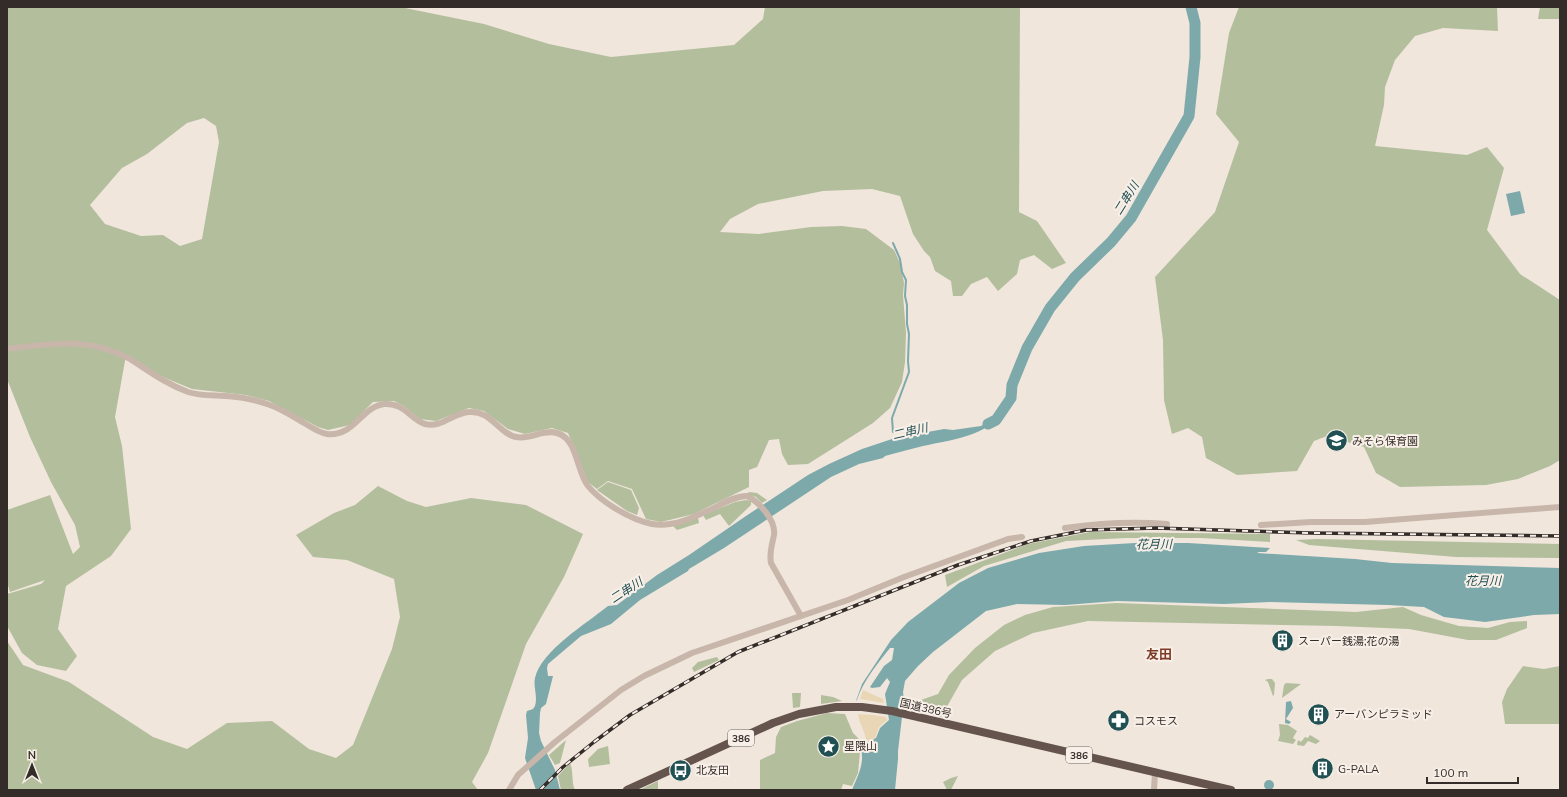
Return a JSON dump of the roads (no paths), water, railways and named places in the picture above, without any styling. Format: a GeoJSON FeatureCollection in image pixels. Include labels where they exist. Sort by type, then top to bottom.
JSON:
{"type":"FeatureCollection","features":[{"type":"Feature","properties":{"kind":"highway","name":"国道386号"},"geometry":{"type":"LineString","coordinates":[[627,790],[767,726],[799,714],[836,707],[862,707],[892,711],[1231,790]]}},
{"type":"Feature","properties":{"kind":"street"},"geometry":{"type":"LineString","coordinates":[[7,349],[60,343],[81,343],[108,349],[129,359],[172,386],[192,393],[242,398],[267,404],[326,434],[344,432],[353,427],[369,410],[376,406],[386,404],[407,410],[424,424],[435,424],[469,412],[480,413],[491,418],[507,433],[516,437],[526,437],[550,432],[559,433],[567,439],[572,448],[586,484],[601,499],[637,520],[655,525],[688,520],[734,498],[747,496],[758,503],[771,521],[774,530],[769,555],[770,563],[801,616]]}},
{"type":"Feature","properties":{"kind":"street"},"geometry":{"type":"LineString","coordinates":[[1261,525],[1311,522],[1365,522],[1560,507]]}},
{"type":"Feature","properties":{"kind":"street"},"geometry":{"type":"LineString","coordinates":[[1065,528],[1092,524],[1124,522],[1167,524]]}},
{"type":"Feature","properties":{"kind":"street"},"geometry":{"type":"LineString","coordinates":[[509,790],[518,775],[555,742],[609,698],[644,676],[692,653],[801,616],[1008,539],[1022,537]]}},
{"type":"Feature","properties":{"kind":"street"},"geometry":{"type":"LineString","coordinates":[[1154,790],[1155,773]]}},
{"type":"Feature","properties":{"kind":"water"},"geometry":{"type":"Polygon","coordinates":[[[1520,191],[1525,213],[1511,216],[1506,194],[1520,191]]]}},
{"type":"Feature","properties":{"kind":"water"},"geometry":{"type":"Polygon","coordinates":[[[998,414],[1000,417],[992,424],[964,437],[885,456],[883,458],[859,464],[831,477],[724,548],[640,600],[611,624],[581,636],[548,664],[548,676],[553,676],[546,704],[541,708],[539,733],[541,741],[555,770],[560,790],[536,790],[525,758],[528,738],[526,715],[527,711],[533,709],[535,706],[535,678],[539,668],[546,658],[577,629],[608,606],[617,605],[657,575],[808,475],[829,464],[862,449],[895,438],[944,429],[953,430],[981,426],[998,414]]]}},
{"type":"Feature","properties":{"kind":"water","name":"花月川"},"geometry":{"type":"Polygon","coordinates":[[[1135,543],[1188,543],[1270,548],[1266,552],[1257,553],[1355,559],[1392,563],[1560,568],[1560,614],[1534,615],[1485,622],[1444,617],[1424,607],[1270,602],[1224,604],[1117,601],[1065,605],[1017,604],[986,611],[933,652],[905,681],[895,790],[852,790],[861,765],[861,749],[865,743],[876,738],[880,728],[889,720],[885,694],[890,682],[887,678],[880,687],[870,687],[884,666],[892,660],[894,648],[890,648],[876,666],[863,686],[856,701],[862,684],[891,640],[908,622],[959,583],[988,568],[1039,553],[1084,546],[1135,543]]]}},
{"type":"Feature","properties":{"kind":"water"},"geometry":{"type":"Polygon","coordinates":[[[1291,701],[1293,708],[1286,719],[1291,722],[1289,724],[1285,723],[1286,702],[1291,701]]]}},
{"type":"Feature","properties":{"kind":"water"},"geometry":{"type":"Polygon","coordinates":[[[1269,780],[1274,785],[1269,790],[1264,785],[1269,780]]]}},
{"type":"Feature","properties":{"kind":"waterway","name":"二串川"},"geometry":{"type":"LineString","coordinates":[[988,424],[996,420],[1011,398],[1012,385],[1027,348],[1050,308],[1075,277],[1111,242],[1131,218],[1189,116],[1195,57],[1195,23],[1191,7]]}},
{"type":"Feature","properties":{"kind":"waterway"},"geometry":{"type":"LineString","coordinates":[[893,243],[900,259],[902,272],[906,280],[905,296],[909,334],[909,372],[892,418],[893,432]]}},
{"type":"Feature","properties":{"kind":"railway"},"geometry":{"type":"LineString","coordinates":[[540,790],[563,767],[630,715],[738,652],[958,565],[1031,541],[1086,530],[1156,528],[1311,533],[1560,536]]}},
{"type":"Feature","properties":{"kind":"place","name":"みそら保育園"},"geometry":{"type":"Point","coordinates":[1337,441]}},
{"type":"Feature","properties":{"kind":"place","name":"スーパー銭湯;花の湯"},"geometry":{"type":"Point","coordinates":[1283,641]}},
{"type":"Feature","properties":{"kind":"place","name":"アーバンピラミッド"},"geometry":{"type":"Point","coordinates":[1318,714]}},
{"type":"Feature","properties":{"kind":"place","name":"コスモス"},"geometry":{"type":"Point","coordinates":[1118,721]}},
{"type":"Feature","properties":{"kind":"place","name":"星隈山"},"geometry":{"type":"Point","coordinates":[828,746]}},
{"type":"Feature","properties":{"kind":"place","name":"G-PALA"},"geometry":{"type":"Point","coordinates":[1323,769]}},
{"type":"Feature","properties":{"kind":"place","name":"北友田"},"geometry":{"type":"Point","coordinates":[681,770]}},
{"type":"Feature","properties":{"kind":"district","name":"友田"},"geometry":{"type":"Point","coordinates":[1159,654]}}]}
